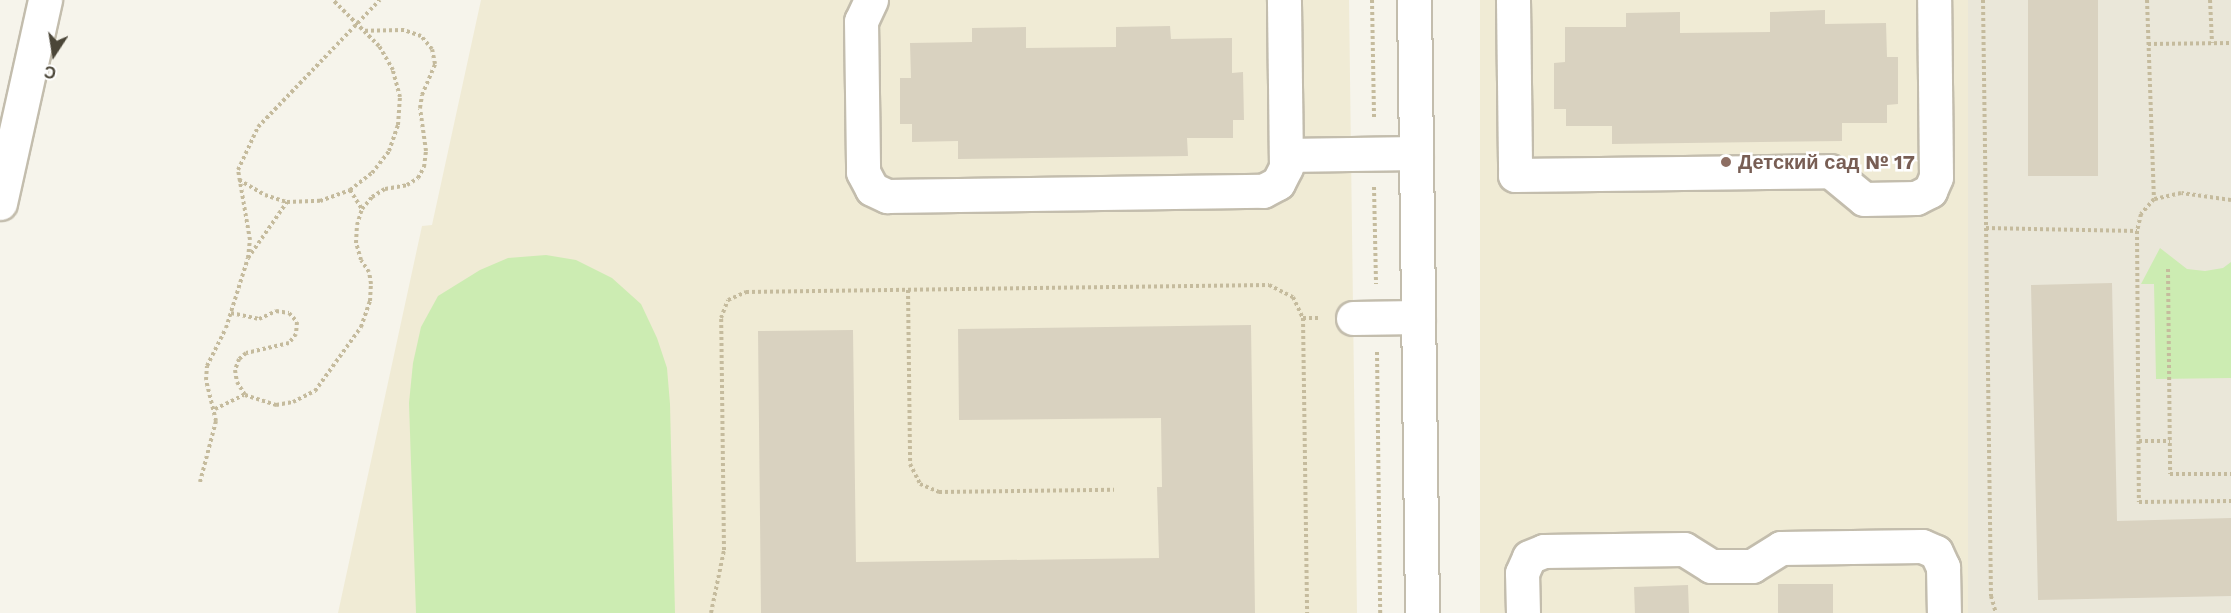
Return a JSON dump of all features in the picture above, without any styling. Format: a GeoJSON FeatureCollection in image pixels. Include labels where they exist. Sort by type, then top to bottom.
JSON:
{"type":"FeatureCollection","features":[{"type":"Feature","properties":{"kind":"street"},"geometry":{"type":"LineString","coordinates":[[0,203],[45,0]]}},
{"type":"Feature","properties":{"kind":"street"},"geometry":{"type":"LineString","coordinates":[[871,0],[861,21],[863,172],[872,189],[887,196],[1263,191],[1278,183],[1286,167],[1284,0]]}},
{"type":"Feature","properties":{"kind":"street"},"geometry":{"type":"LineString","coordinates":[[1414,0],[1422,613]]}},
{"type":"Feature","properties":{"kind":"street"},"geometry":{"type":"LineString","coordinates":[[1513,0],[1515,175],[1830,171],[1864,199],[1874,199],[1916,198],[1930,191],[1936,177],[1934,0]]}},
{"type":"Feature","properties":{"kind":"street"},"geometry":{"type":"LineString","coordinates":[[1286,155],[1416,153]]}},
{"type":"Feature","properties":{"kind":"street"},"geometry":{"type":"LineString","coordinates":[[1353,318],[1418,317]]}},
{"type":"Feature","properties":{"kind":"street"},"geometry":{"type":"LineString","coordinates":[[1523,613],[1522,573],[1529,557],[1544,551],[1684,549],[1711,566],[1752,566],[1780,548],[1922,546],[1936,552],[1943,567],[1944,613]]}},
{"type":"Feature","properties":{"kind":"path"},"geometry":{"type":"LineString","coordinates":[[238,180],[265,195],[287,202],[320,201],[350,190],[372,173],[389,151],[398,125],[400,97],[393,70],[380,46],[333,0]]}},
{"type":"Feature","properties":{"kind":"path"},"geometry":{"type":"LineString","coordinates":[[200,482],[215,433],[215,409],[206,380],[207,366],[231,313],[248,258],[250,240],[248,219],[238,180],[238,170],[258,127],[380,0]]}},
{"type":"Feature","properties":{"kind":"path"},"geometry":{"type":"LineString","coordinates":[[1983,0],[1991,596],[1996,613]]}},
{"type":"Feature","properties":{"kind":"path"},"geometry":{"type":"LineString","coordinates":[[2147,0],[2154,199]]}},
{"type":"Feature","properties":{"kind":"path"},"geometry":{"type":"LineString","coordinates":[[2210,0],[2212,43]]}},
{"type":"Feature","properties":{"kind":"path"},"geometry":{"type":"LineString","coordinates":[[215,409],[244,395],[276,405],[293,402],[315,391],[361,327],[370,301],[371,284],[356,243],[357,225],[362,209],[372,197],[385,189],[407,185],[418,178],[424,167],[426,151],[420,108],[422,95],[435,64],[432,49],[421,36],[404,30],[365,31]]}},
{"type":"Feature","properties":{"kind":"path"},"geometry":{"type":"LineString","coordinates":[[2148,44],[2231,43]]}},
{"type":"Feature","properties":{"kind":"path"},"geometry":{"type":"LineString","coordinates":[[350,190],[362,209]]}},
{"type":"Feature","properties":{"kind":"path"},"geometry":{"type":"LineString","coordinates":[[2231,201],[2181,193],[2154,199],[2141,214],[2137,231],[2139,502],[2231,501]]}},
{"type":"Feature","properties":{"kind":"path"},"geometry":{"type":"LineString","coordinates":[[248,258],[287,202]]}},
{"type":"Feature","properties":{"kind":"path"},"geometry":{"type":"LineString","coordinates":[[1986,228],[2137,231]]}},
{"type":"Feature","properties":{"kind":"path"},"geometry":{"type":"LineString","coordinates":[[2168,270],[2170,474],[2231,474]]}},
{"type":"Feature","properties":{"kind":"path"},"geometry":{"type":"LineString","coordinates":[[711,613],[724,550],[722,318],[728,300],[747,292],[1269,285],[1293,297],[1303,318],[1307,613]]}},
{"type":"Feature","properties":{"kind":"path"},"geometry":{"type":"LineString","coordinates":[[908,290],[910,464],[920,484],[939,492],[1114,489]]}},
{"type":"Feature","properties":{"kind":"path"},"geometry":{"type":"LineString","coordinates":[[231,313],[259,319],[276,311],[289,313],[297,322],[296,334],[289,343],[246,353],[239,359],[236,370],[237,382],[244,395]]}},
{"type":"Feature","properties":{"kind":"path"},"geometry":{"type":"LineString","coordinates":[[2139,441],[2170,441]]}},
{"type":"Feature","properties":{"kind":"shaded area"},"geometry":{"type":"Polygon","coordinates":[[[481,0],[1349,0],[1357,613],[338,613],[422,226],[432,225],[481,0]]]}},
{"type":"Feature","properties":{"kind":"shaded area"},"geometry":{"type":"Polygon","coordinates":[[[1480,0],[1968,0],[1968,613],[1480,613],[1480,0]]]}},
{"type":"Feature","properties":{"kind":"shaded area"},"geometry":{"type":"Polygon","coordinates":[[[1968,0],[2231,0],[2231,613],[1968,613],[1968,0]]]}},
{"type":"Feature","properties":{"kind":"green space"},"geometry":{"type":"Polygon","coordinates":[[[2160,248],[2187,269],[2205,271],[2223,268],[2231,262],[2231,378],[2156,379],[2154,284],[2141,284],[2160,248]]]}},
{"type":"Feature","properties":{"kind":"green space"},"geometry":{"type":"Polygon","coordinates":[[[546,255],[576,260],[612,278],[641,304],[657,338],[667,368],[670,404],[675,613],[416,613],[409,403],[413,363],[421,327],[438,296],[480,270],[508,258],[546,255]]]}},
{"type":"Feature","properties":{"kind":"building"},"geometry":{"type":"Polygon","coordinates":[[[2028,0],[2098,0],[2098,176],[2028,176],[2028,0]]]}},
{"type":"Feature","properties":{"kind":"building"},"geometry":{"type":"Polygon","coordinates":[[[1825,10],[1825,24],[1886,23],[1887,57],[1898,57],[1898,104],[1887,105],[1887,123],[1842,123],[1842,141],[1612,144],[1612,126],[1566,126],[1566,109],[1554,109],[1554,63],[1565,62],[1565,27],[1626,27],[1626,13],[1680,12],[1680,33],[1770,32],[1770,12],[1825,10]]]}},
{"type":"Feature","properties":{"kind":"building"},"geometry":{"type":"Polygon","coordinates":[[[1170,26],[1171,39],[1232,38],[1232,73],[1243,72],[1244,120],[1233,120],[1233,138],[1187,138],[1188,156],[958,159],[958,141],[912,142],[912,124],[900,124],[900,78],[911,78],[910,43],[972,42],[972,28],[1026,27],[1026,48],[1116,47],[1116,27],[1170,26]]]}},
{"type":"Feature","properties":{"kind":"building"},"geometry":{"type":"Polygon","coordinates":[[[2112,283],[2117,521],[2231,518],[2231,596],[2038,600],[2031,285],[2112,283]]]}},
{"type":"Feature","properties":{"kind":"building"},"geometry":{"type":"Polygon","coordinates":[[[1251,325],[1255,613],[761,613],[758,331],[853,330],[856,562],[1159,558],[1157,487],[1162,487],[1161,418],[959,420],[958,329],[1251,325]]]}},
{"type":"Feature","properties":{"kind":"building"},"geometry":{"type":"Polygon","coordinates":[[[1778,584],[1833,584],[1833,613],[1778,613],[1778,584]]]}},
{"type":"Feature","properties":{"kind":"building"},"geometry":{"type":"Polygon","coordinates":[[[1688,585],[1689,613],[1635,613],[1634,587],[1688,585]]]}},
{"type":"Feature","properties":{"kind":"place","name":"Детский сад № 17"},"geometry":{"type":"Point","coordinates":[1726,162]}}]}
